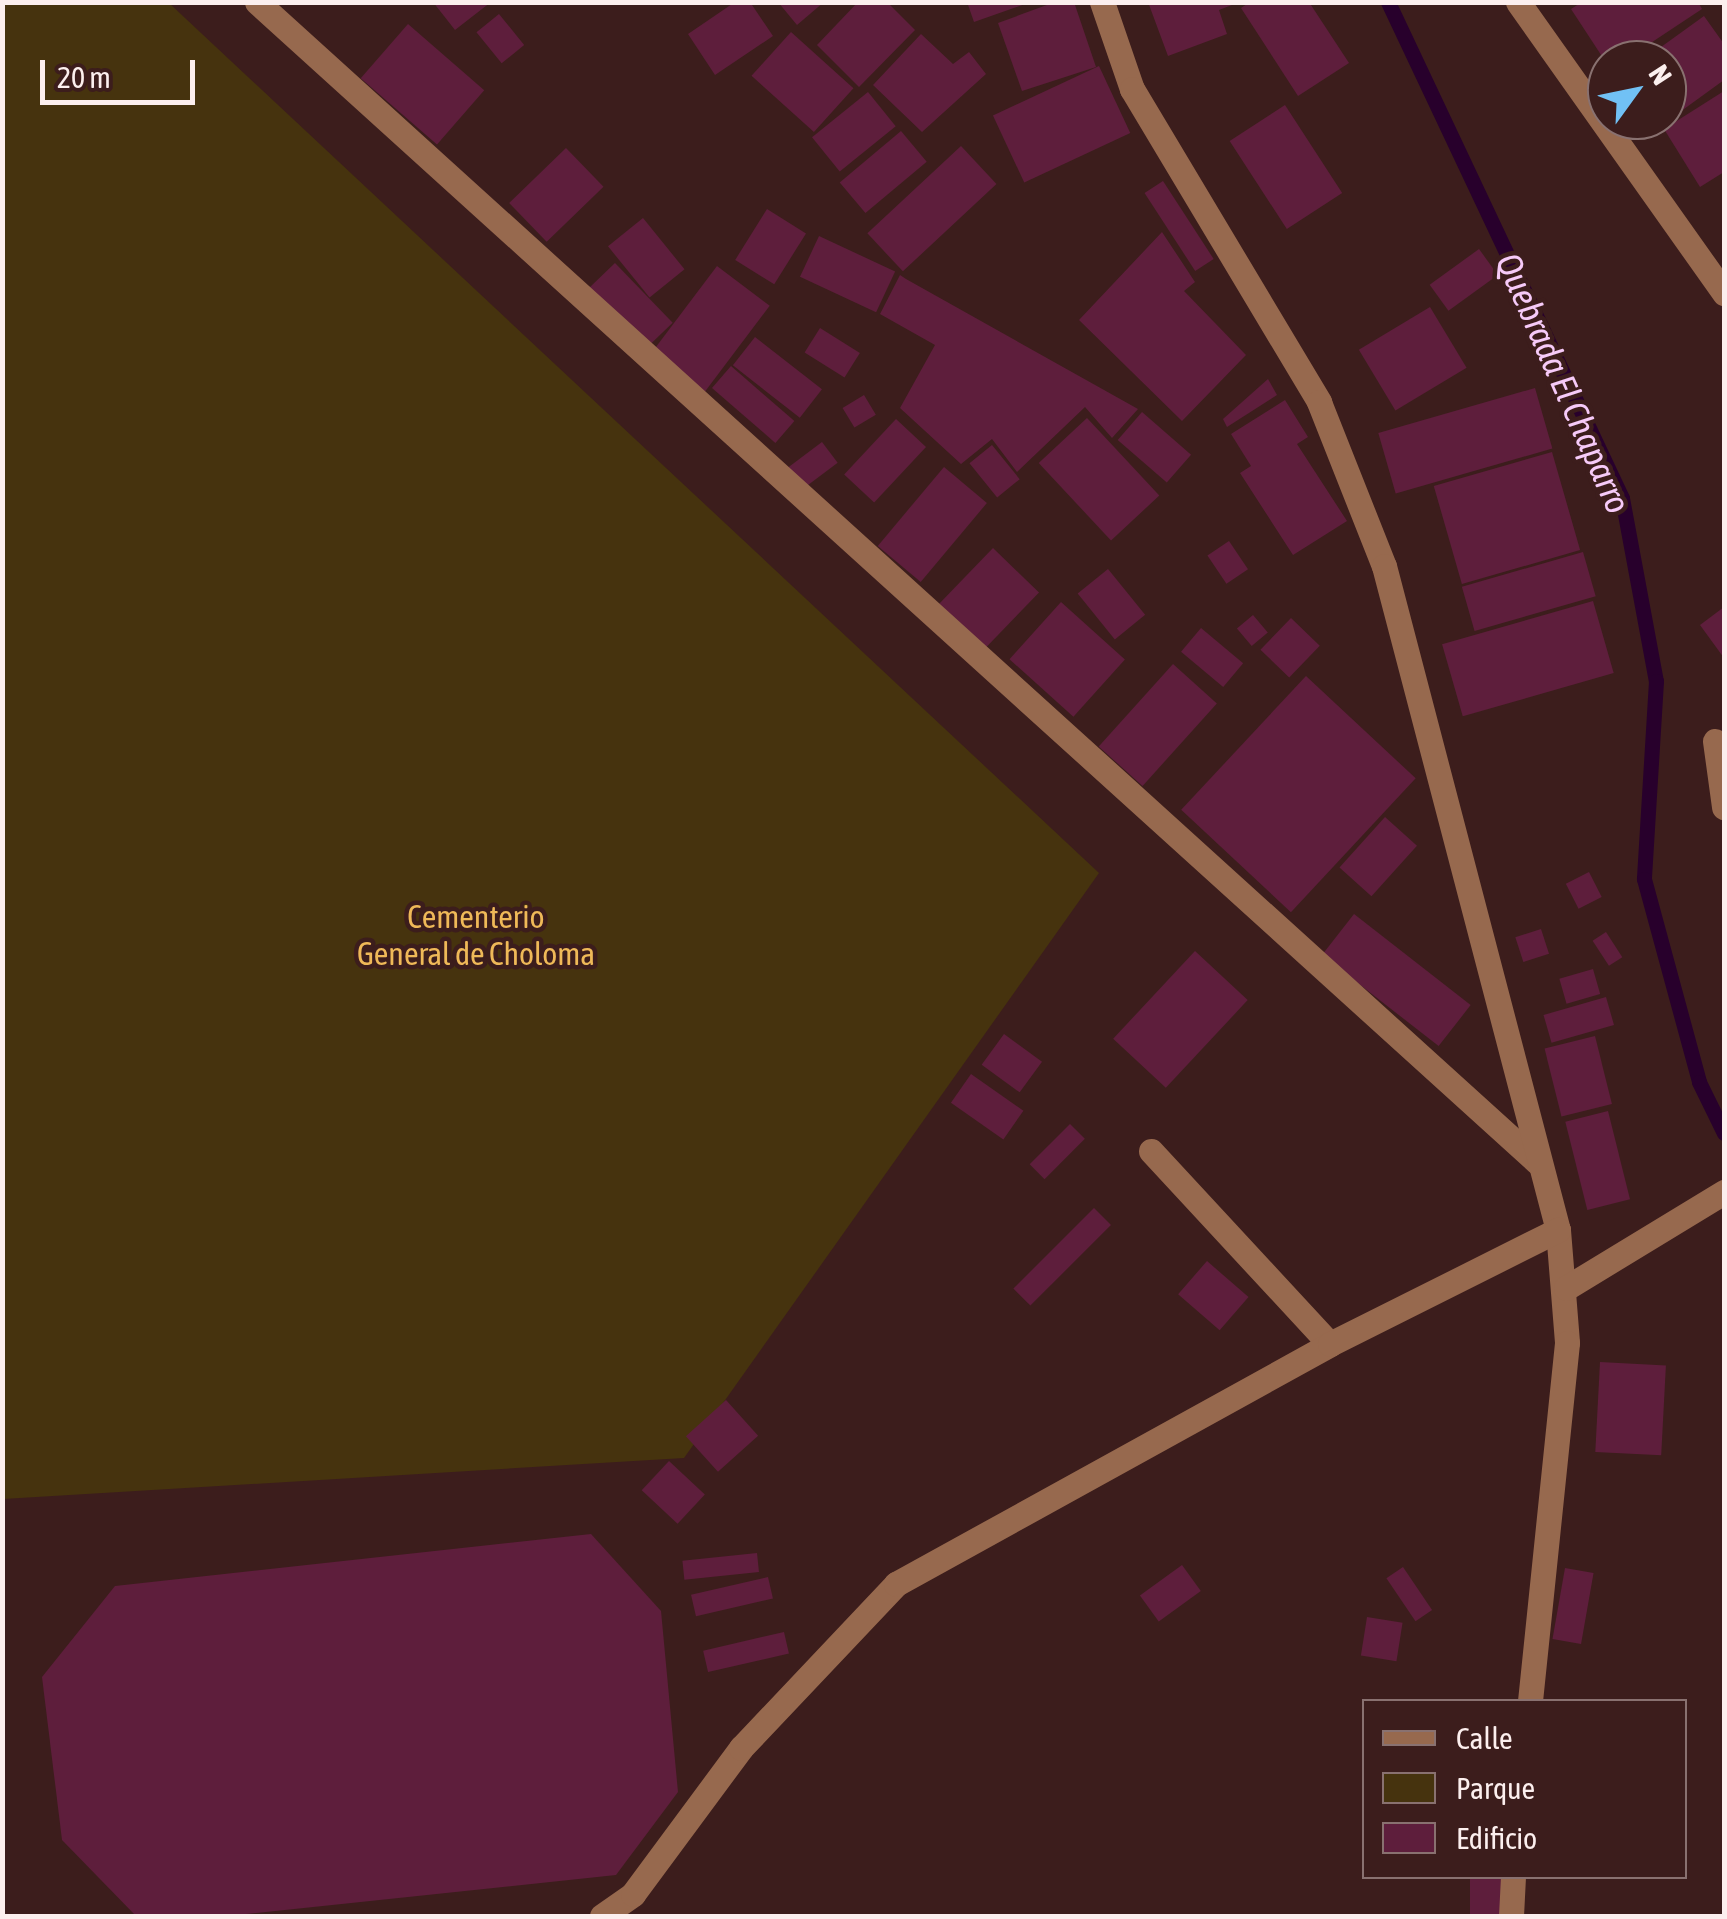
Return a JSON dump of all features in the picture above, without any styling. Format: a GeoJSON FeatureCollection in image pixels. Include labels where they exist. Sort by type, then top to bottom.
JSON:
{"type":"FeatureCollection","features":[{"type":"Feature","properties":{"kind":"street"},"geometry":{"type":"LineString","coordinates":[[257,2],[1537,1162]]}},
{"type":"Feature","properties":{"kind":"street"},"geometry":{"type":"LineString","coordinates":[[1102,2],[1132,89],[1318,402],[1384,566],[1537,1162],[1558,1230],[1566,1288],[1567,1343],[1530,1699]]}},
{"type":"Feature","properties":{"kind":"street"},"geometry":{"type":"LineString","coordinates":[[1518,2],[1724,293]]}},
{"type":"Feature","properties":{"kind":"street"},"geometry":{"type":"LineString","coordinates":[[1715,741],[1724,807]]}},
{"type":"Feature","properties":{"kind":"street"},"geometry":{"type":"LineString","coordinates":[[1151,1150],[1330,1344]]}},
{"type":"Feature","properties":{"kind":"street"},"geometry":{"type":"LineString","coordinates":[[1566,1288],[1724,1192]]}},
{"type":"Feature","properties":{"kind":"street"},"geometry":{"type":"LineString","coordinates":[[602,1916],[633,1894],[742,1748],[896,1584],[1330,1344],[1558,1230]]}},
{"type":"Feature","properties":{"kind":"street"},"geometry":{"type":"LineString","coordinates":[[1511,1916],[1513,1879]]}},
{"type":"Feature","properties":{"kind":"green space","name":"Cementerio General de Choloma"},"geometry":{"type":"Polygon","coordinates":[[[3,3],[169,3],[1099,873],[684,1458],[3,1499],[3,3]]]}},
{"type":"Feature","properties":{"kind":"building"},"geometry":{"type":"Polygon","coordinates":[[[433,2],[491,2],[455,30],[433,2]]]}},
{"type":"Feature","properties":{"kind":"building"},"geometry":{"type":"Polygon","coordinates":[[[735,2],[750,2],[773,36],[715,75],[688,34],[735,2]]]}},
{"type":"Feature","properties":{"kind":"building"},"geometry":{"type":"Polygon","coordinates":[[[778,2],[824,2],[797,25],[778,2]]]}},
{"type":"Feature","properties":{"kind":"building"},"geometry":{"type":"Polygon","coordinates":[[[858,2],[887,2],[915,30],[859,87],[817,45],[858,2]]]}},
{"type":"Feature","properties":{"kind":"building"},"geometry":{"type":"Polygon","coordinates":[[[967,2],[1028,2],[1028,3],[974,22],[967,2]]]}},
{"type":"Feature","properties":{"kind":"building"},"geometry":{"type":"Polygon","coordinates":[[[1055,2],[1074,2],[1096,67],[1022,91],[998,23],[1055,2]]]}},
{"type":"Feature","properties":{"kind":"building"},"geometry":{"type":"Polygon","coordinates":[[[1148,2],[1237,3],[1219,10],[1227,34],[1168,56],[1148,2]]]}},
{"type":"Feature","properties":{"kind":"building"},"geometry":{"type":"Polygon","coordinates":[[[1250,2],[1309,2],[1349,63],[1298,96],[1241,8],[1250,2]]]}},
{"type":"Feature","properties":{"kind":"building"},"geometry":{"type":"Polygon","coordinates":[[[1582,2],[1698,2],[1702,9],[1655,40],[1591,40],[1571,9],[1582,2]]]}},
{"type":"Feature","properties":{"kind":"building"},"geometry":{"type":"Polygon","coordinates":[[[499,14],[524,45],[502,63],[476,32],[499,14]]]}},
{"type":"Feature","properties":{"kind":"building"},"geometry":{"type":"Polygon","coordinates":[[[1704,16],[1724,44],[1724,80],[1687,107],[1687,40],[1671,40],[1704,16]]]}},
{"type":"Feature","properties":{"kind":"building"},"geometry":{"type":"Polygon","coordinates":[[[408,24],[484,90],[437,145],[361,78],[408,24]]]}},
{"type":"Feature","properties":{"kind":"building"},"geometry":{"type":"Polygon","coordinates":[[[791,32],[853,88],[814,132],[752,76],[791,32]]]}},
{"type":"Feature","properties":{"kind":"building"},"geometry":{"type":"Polygon","coordinates":[[[921,34],[953,64],[969,52],[986,74],[922,132],[873,85],[921,34]]]}},
{"type":"Feature","properties":{"kind":"building"},"geometry":{"type":"Polygon","coordinates":[[[1099,66],[1130,133],[1024,183],[993,115],[1099,66]]]}},
{"type":"Feature","properties":{"kind":"building"},"geometry":{"type":"Polygon","coordinates":[[[1724,91],[1724,172],[1700,187],[1671,140],[1687,140],[1687,114],[1724,91]]]}},
{"type":"Feature","properties":{"kind":"building"},"geometry":{"type":"Polygon","coordinates":[[[868,92],[896,126],[840,172],[812,137],[868,92]]]}},
{"type":"Feature","properties":{"kind":"building"},"geometry":{"type":"Polygon","coordinates":[[[1285,105],[1342,193],[1287,229],[1230,141],[1285,105]]]}},
{"type":"Feature","properties":{"kind":"building"},"geometry":{"type":"Polygon","coordinates":[[[901,131],[927,162],[865,213],[840,182],[901,131]]]}},
{"type":"Feature","properties":{"kind":"building"},"geometry":{"type":"Polygon","coordinates":[[[961,146],[996,184],[903,271],[867,233],[961,146]]]}},
{"type":"Feature","properties":{"kind":"building"},"geometry":{"type":"Polygon","coordinates":[[[566,148],[604,187],[547,242],[509,203],[566,148]]]}},
{"type":"Feature","properties":{"kind":"building"},"geometry":{"type":"Polygon","coordinates":[[[1163,181],[1214,259],[1195,271],[1145,193],[1163,181]]]}},
{"type":"Feature","properties":{"kind":"building"},"geometry":{"type":"Polygon","coordinates":[[[767,209],[806,233],[774,284],[735,260],[767,209]]]}},
{"type":"Feature","properties":{"kind":"building"},"geometry":{"type":"Polygon","coordinates":[[[643,218],[685,269],[650,298],[608,246],[643,218]]]}},
{"type":"Feature","properties":{"kind":"building"},"geometry":{"type":"Polygon","coordinates":[[[1162,232],[1195,282],[1184,291],[1246,355],[1182,421],[1079,320],[1162,232]]]}},
{"type":"Feature","properties":{"kind":"building"},"geometry":{"type":"Polygon","coordinates":[[[819,236],[895,271],[876,312],[800,277],[819,236]]]}},
{"type":"Feature","properties":{"kind":"building"},"geometry":{"type":"Polygon","coordinates":[[[1479,249],[1498,275],[1448,311],[1430,285],[1479,249]]]}},
{"type":"Feature","properties":{"kind":"building"},"geometry":{"type":"Polygon","coordinates":[[[615,263],[673,323],[645,350],[587,290],[615,263]]]}},
{"type":"Feature","properties":{"kind":"building"},"geometry":{"type":"Polygon","coordinates":[[[717,266],[770,306],[704,393],[651,353],[717,266]]]}},
{"type":"Feature","properties":{"kind":"building"},"geometry":{"type":"Polygon","coordinates":[[[900,275],[1138,409],[1112,438],[1085,407],[1017,472],[992,439],[961,464],[900,408],[935,345],[880,314],[900,275]]]}},
{"type":"Feature","properties":{"kind":"building"},"geometry":{"type":"Polygon","coordinates":[[[1430,307],[1467,368],[1395,411],[1359,350],[1430,307]]]}},
{"type":"Feature","properties":{"kind":"building"},"geometry":{"type":"Polygon","coordinates":[[[820,328],[860,353],[844,377],[805,353],[820,328]]]}},
{"type":"Feature","properties":{"kind":"building"},"geometry":{"type":"Polygon","coordinates":[[[755,337],[822,389],[800,418],[733,365],[755,337]]]}},
{"type":"Feature","properties":{"kind":"building"},"geometry":{"type":"Polygon","coordinates":[[[731,366],[794,421],[775,443],[712,388],[731,366]]]}},
{"type":"Feature","properties":{"kind":"building"},"geometry":{"type":"Polygon","coordinates":[[[1268,379],[1277,395],[1227,427],[1223,419],[1268,379]]]}},
{"type":"Feature","properties":{"kind":"building"},"geometry":{"type":"Polygon","coordinates":[[[1535,388],[1552,449],[1396,493],[1378,433],[1535,388]]]}},
{"type":"Feature","properties":{"kind":"building"},"geometry":{"type":"Polygon","coordinates":[[[864,395],[876,415],[854,428],[843,408],[864,395]]]}},
{"type":"Feature","properties":{"kind":"building"},"geometry":{"type":"Polygon","coordinates":[[[1285,400],[1308,437],[1297,444],[1347,521],[1293,555],[1240,473],[1251,466],[1231,434],[1285,400]]]}},
{"type":"Feature","properties":{"kind":"building"},"geometry":{"type":"Polygon","coordinates":[[[1142,412],[1191,455],[1167,483],[1118,440],[1142,412]]]}},
{"type":"Feature","properties":{"kind":"building"},"geometry":{"type":"Polygon","coordinates":[[[1087,418],[1159,496],[1111,541],[1039,463],[1087,418]]]}},
{"type":"Feature","properties":{"kind":"building"},"geometry":{"type":"Polygon","coordinates":[[[896,419],[926,447],[874,503],[844,475],[896,419]]]}},
{"type":"Feature","properties":{"kind":"building"},"geometry":{"type":"Polygon","coordinates":[[[822,442],[838,463],[802,490],[786,469],[822,442]]]}},
{"type":"Feature","properties":{"kind":"building"},"geometry":{"type":"Polygon","coordinates":[[[992,445],[1020,479],[997,497],[969,463],[992,445]]]}},
{"type":"Feature","properties":{"kind":"building"},"geometry":{"type":"Polygon","coordinates":[[[1552,452],[1580,550],[1462,584],[1434,486],[1552,452]]]}},
{"type":"Feature","properties":{"kind":"building"},"geometry":{"type":"Polygon","coordinates":[[[944,467],[987,503],[921,582],[878,546],[944,467]]]}},
{"type":"Feature","properties":{"kind":"building"},"geometry":{"type":"Polygon","coordinates":[[[1229,541],[1248,569],[1226,584],[1207,556],[1229,541]]]}},
{"type":"Feature","properties":{"kind":"building"},"geometry":{"type":"Polygon","coordinates":[[[993,548],[1039,592],[981,652],[935,608],[993,548]]]}},
{"type":"Feature","properties":{"kind":"building"},"geometry":{"type":"Polygon","coordinates":[[[1583,552],[1596,596],[1475,631],[1462,587],[1583,552]]]}},
{"type":"Feature","properties":{"kind":"building"},"geometry":{"type":"Polygon","coordinates":[[[1108,569],[1145,615],[1115,639],[1078,594],[1108,569]]]}},
{"type":"Feature","properties":{"kind":"building"},"geometry":{"type":"Polygon","coordinates":[[[1593,601],[1614,673],[1463,716],[1442,644],[1593,601]]]}},
{"type":"Feature","properties":{"kind":"building"},"geometry":{"type":"Polygon","coordinates":[[[1061,602],[1125,660],[1073,717],[1009,659],[1061,602]]]}},
{"type":"Feature","properties":{"kind":"building"},"geometry":{"type":"Polygon","coordinates":[[[1724,607],[1724,658],[1700,625],[1724,607]]]}},
{"type":"Feature","properties":{"kind":"building"},"geometry":{"type":"Polygon","coordinates":[[[1253,615],[1268,633],[1252,646],[1237,628],[1253,615]]]}},
{"type":"Feature","properties":{"kind":"building"},"geometry":{"type":"Polygon","coordinates":[[[1291,618],[1320,646],[1289,677],[1260,650],[1291,618]]]}},
{"type":"Feature","properties":{"kind":"building"},"geometry":{"type":"Polygon","coordinates":[[[1201,628],[1243,663],[1223,687],[1181,652],[1201,628]]]}},
{"type":"Feature","properties":{"kind":"building"},"geometry":{"type":"Polygon","coordinates":[[[1173,664],[1217,703],[1143,786],[1099,746],[1173,664]]]}},
{"type":"Feature","properties":{"kind":"building"},"geometry":{"type":"Polygon","coordinates":[[[1306,676],[1416,778],[1291,912],[1181,810],[1306,676]]]}},
{"type":"Feature","properties":{"kind":"building"},"geometry":{"type":"Polygon","coordinates":[[[1385,817],[1417,846],[1371,896],[1339,868],[1385,817]]]}},
{"type":"Feature","properties":{"kind":"building"},"geometry":{"type":"Polygon","coordinates":[[[1589,872],[1602,897],[1579,909],[1566,884],[1589,872]]]}},
{"type":"Feature","properties":{"kind":"building"},"geometry":{"type":"Polygon","coordinates":[[[1354,914],[1471,1005],[1439,1046],[1322,955],[1354,914]]]}},
{"type":"Feature","properties":{"kind":"building"},"geometry":{"type":"Polygon","coordinates":[[[1541,929],[1549,954],[1523,962],[1515,937],[1541,929]]]}},
{"type":"Feature","properties":{"kind":"building"},"geometry":{"type":"Polygon","coordinates":[[[1606,932],[1622,957],[1609,966],[1593,941],[1606,932]]]}},
{"type":"Feature","properties":{"kind":"building"},"geometry":{"type":"Polygon","coordinates":[[[1195,951],[1248,1000],[1166,1088],[1113,1039],[1195,951]]]}},
{"type":"Feature","properties":{"kind":"building"},"geometry":{"type":"Polygon","coordinates":[[[1593,969],[1600,994],[1567,1004],[1559,979],[1593,969]]]}},
{"type":"Feature","properties":{"kind":"building"},"geometry":{"type":"Polygon","coordinates":[[[1606,997],[1614,1025],[1552,1043],[1544,1015],[1606,997]]]}},
{"type":"Feature","properties":{"kind":"building"},"geometry":{"type":"Polygon","coordinates":[[[1004,1034],[1042,1062],[1020,1092],[982,1065],[1004,1034]]]}},
{"type":"Feature","properties":{"kind":"building"},"geometry":{"type":"Polygon","coordinates":[[[1595,1036],[1612,1104],[1561,1117],[1545,1049],[1595,1036]]]}},
{"type":"Feature","properties":{"kind":"building"},"geometry":{"type":"Polygon","coordinates":[[[971,1074],[1023,1111],[1003,1139],[951,1103],[971,1074]]]}},
{"type":"Feature","properties":{"kind":"building"},"geometry":{"type":"Polygon","coordinates":[[[1608,1111],[1630,1199],[1587,1210],[1565,1122],[1608,1111]]]}},
{"type":"Feature","properties":{"kind":"building"},"geometry":{"type":"Polygon","coordinates":[[[1070,1124],[1085,1139],[1045,1179],[1030,1164],[1070,1124]]]}},
{"type":"Feature","properties":{"kind":"building"},"geometry":{"type":"Polygon","coordinates":[[[1094,1208],[1111,1225],[1030,1306],[1013,1289],[1094,1208]]]}},
{"type":"Feature","properties":{"kind":"building"},"geometry":{"type":"Polygon","coordinates":[[[1207,1261],[1249,1297],[1220,1330],[1178,1294],[1207,1261]]]}},
{"type":"Feature","properties":{"kind":"building"},"geometry":{"type":"Polygon","coordinates":[[[1600,1362],[1666,1365],[1661,1455],[1595,1452],[1600,1362]]]}},
{"type":"Feature","properties":{"kind":"building"},"geometry":{"type":"Polygon","coordinates":[[[726,1400],[758,1436],[718,1472],[686,1436],[726,1400]]]}},
{"type":"Feature","properties":{"kind":"building"},"geometry":{"type":"Polygon","coordinates":[[[669,1461],[705,1494],[678,1524],[642,1490],[669,1461]]]}},
{"type":"Feature","properties":{"kind":"building"},"geometry":{"type":"Polygon","coordinates":[[[591,1534],[661,1611],[678,1792],[616,1875],[227,1916],[136,1916],[62,1840],[42,1677],[115,1586],[591,1534]]]}},
{"type":"Feature","properties":{"kind":"building"},"geometry":{"type":"Polygon","coordinates":[[[757,1553],[759,1572],[684,1580],[682,1561],[757,1553]]]}},
{"type":"Feature","properties":{"kind":"building"},"geometry":{"type":"Polygon","coordinates":[[[1182,1565],[1201,1591],[1159,1621],[1140,1596],[1182,1565]]]}},
{"type":"Feature","properties":{"kind":"building"},"geometry":{"type":"Polygon","coordinates":[[[1403,1567],[1432,1610],[1415,1621],[1386,1578],[1403,1567]]]}},
{"type":"Feature","properties":{"kind":"building"},"geometry":{"type":"Polygon","coordinates":[[[1565,1568],[1594,1573],[1581,1644],[1552,1639],[1565,1568]]]}},
{"type":"Feature","properties":{"kind":"building"},"geometry":{"type":"Polygon","coordinates":[[[768,1577],[773,1598],[696,1616],[691,1595],[768,1577]]]}},
{"type":"Feature","properties":{"kind":"building"},"geometry":{"type":"Polygon","coordinates":[[[1367,1617],[1403,1623],[1396,1661],[1361,1656],[1367,1617]]]}},
{"type":"Feature","properties":{"kind":"building"},"geometry":{"type":"Polygon","coordinates":[[[784,1632],[789,1653],[708,1672],[703,1651],[784,1632]]]}},
{"type":"Feature","properties":{"kind":"building"},"geometry":{"type":"Polygon","coordinates":[[[1470,1879],[1509,1879],[1509,1916],[1470,1916],[1470,1879]]]}},
{"type":"Feature","properties":{"kind":"waterway","name":"Quebrada El Chaparro"},"geometry":{"type":"LineString","coordinates":[[1388,2],[1622,498],[1656,681],[1644,879],[1699,1082],[1724,1133]]}}]}
